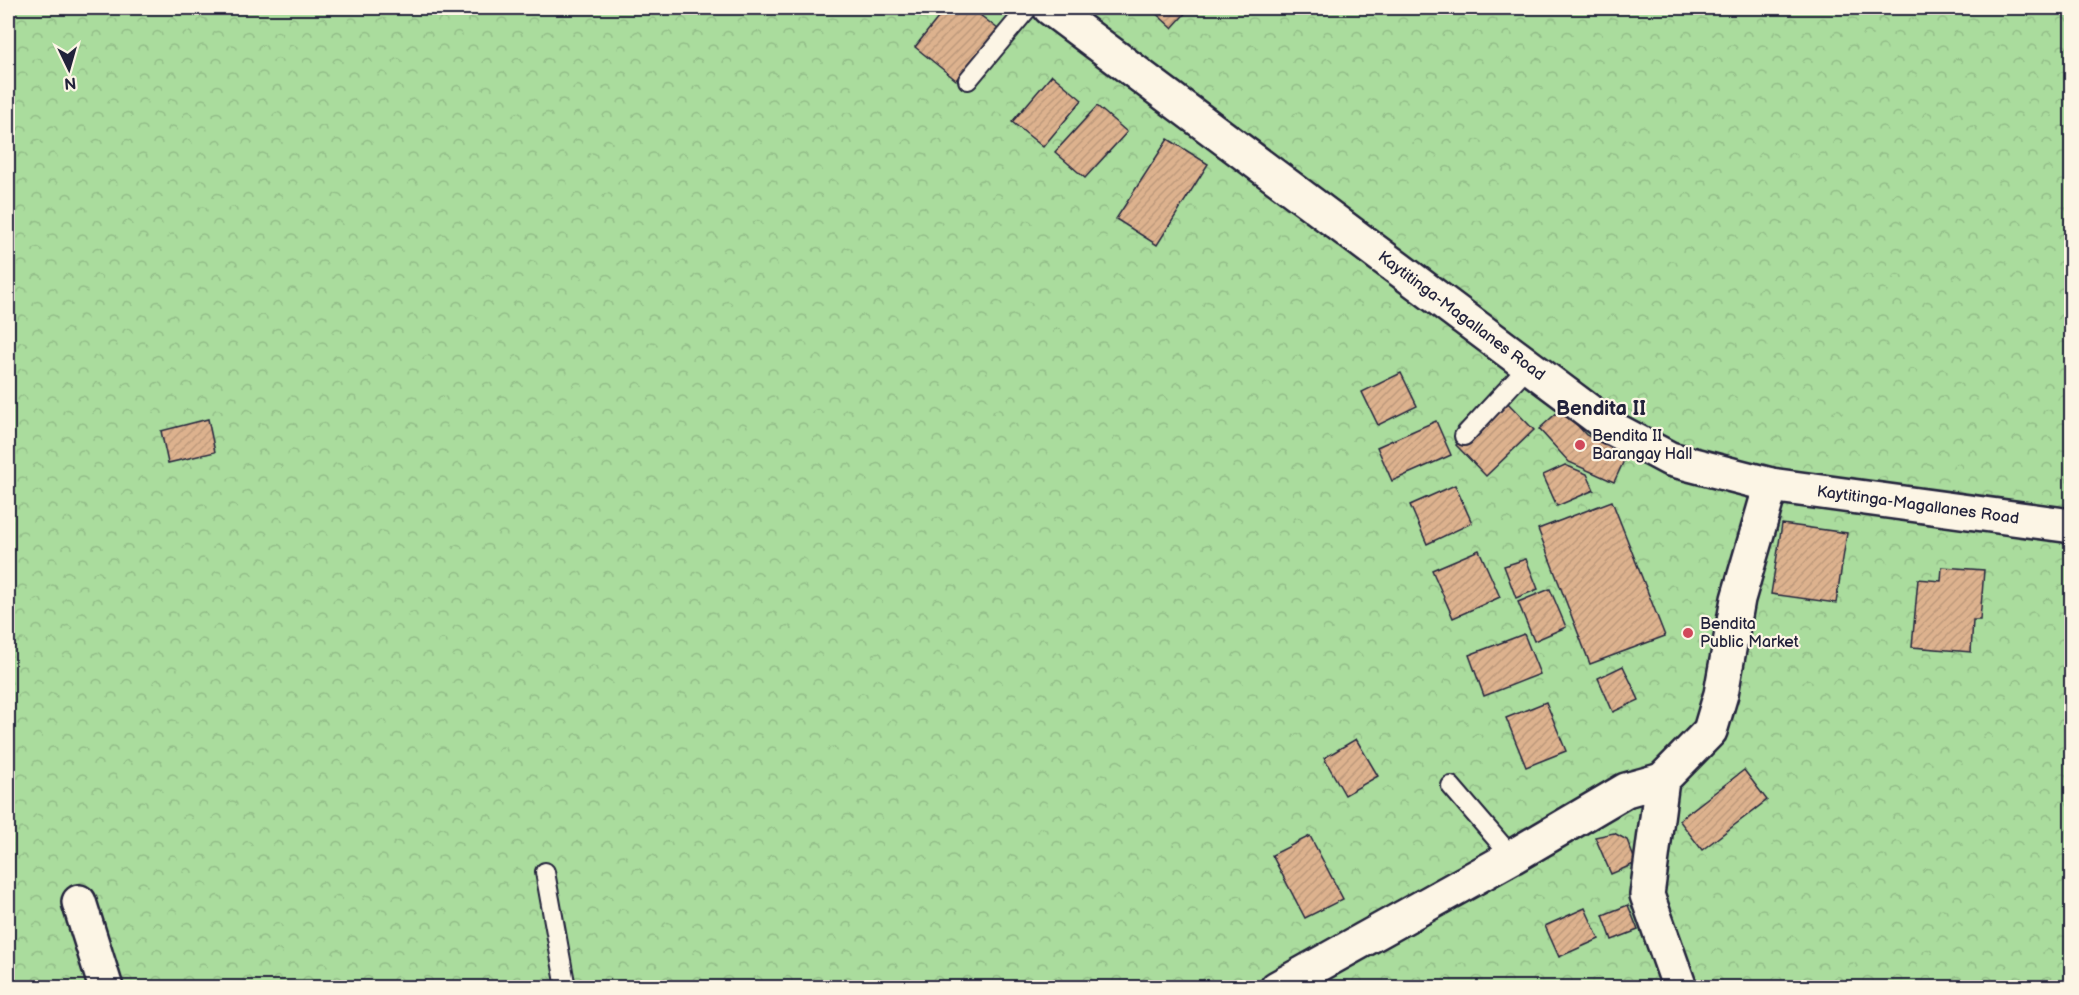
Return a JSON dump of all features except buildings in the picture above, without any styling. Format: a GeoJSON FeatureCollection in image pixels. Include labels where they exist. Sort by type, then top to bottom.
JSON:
{"type":"FeatureCollection","features":[{"type":"Feature","properties":{"kind":"main road","name":"Kaytitinga-Magallanes Road"},"geometry":{"type":"LineString","coordinates":[[1050,8],[1610,427],[1670,459],[1771,485],[2072,526]]}},
{"type":"Feature","properties":{"kind":"main road"},"geometry":{"type":"LineString","coordinates":[[1277,987],[1512,857],[1626,790],[1662,780],[1710,731],[1721,694],[1738,599],[1771,485]]}},
{"type":"Feature","properties":{"kind":"main road"},"geometry":{"type":"LineString","coordinates":[[1662,780],[1647,895],[1680,987]]}},
{"type":"Feature","properties":{"kind":"main road"},"geometry":{"type":"LineString","coordinates":[[79,902],[106,987]]}},
{"type":"Feature","properties":{"kind":"lane"},"geometry":{"type":"LineString","coordinates":[[968,80],[1028,8]]}},
{"type":"Feature","properties":{"kind":"lane"},"geometry":{"type":"LineString","coordinates":[[1464,436],[1529,366]]}},
{"type":"Feature","properties":{"kind":"lane"},"geometry":{"type":"LineString","coordinates":[[1451,786],[1512,857]]}},
{"type":"Feature","properties":{"kind":"lane"},"geometry":{"type":"LineString","coordinates":[[545,872],[566,987]]}},
{"type":"Feature","properties":{"kind":"green space"},"geometry":{"type":"Polygon","coordinates":[[[8,8],[2071,8],[2071,987],[8,987],[8,8]]]}},
{"type":"Feature","properties":{"kind":"place","name":"Bendita II Barangay Hall"},"geometry":{"type":"Point","coordinates":[1580,445]}},
{"type":"Feature","properties":{"kind":"place","name":"Bendita Public Market"},"geometry":{"type":"Point","coordinates":[1688,633]}},
{"type":"Feature","properties":{"kind":"district","name":"Bendita II"},"geometry":{"type":"Point","coordinates":[1601,409]}}]}
